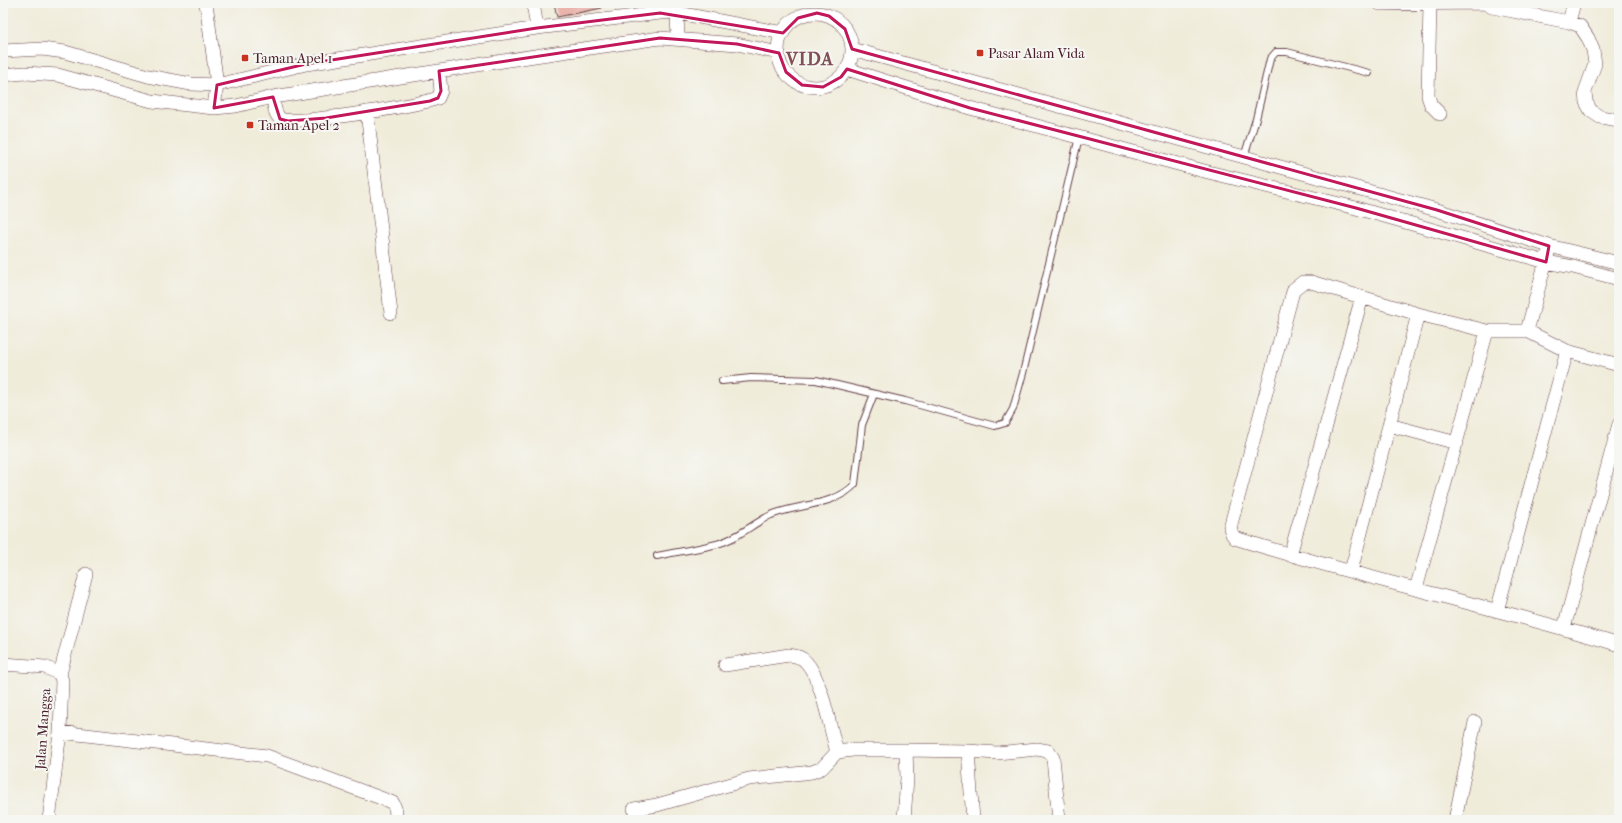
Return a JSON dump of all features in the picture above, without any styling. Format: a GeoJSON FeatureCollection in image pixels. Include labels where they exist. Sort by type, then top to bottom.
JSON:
{"type":"FeatureCollection","features":[{"type":"Feature","properties":{"kind":"street"},"geometry":{"type":"LineString","coordinates":[[206,3],[217,85],[214,108]]}},
{"type":"Feature","properties":{"kind":"street"},"geometry":{"type":"LineString","coordinates":[[533,3],[537,28]]}},
{"type":"Feature","properties":{"kind":"street"},"geometry":{"type":"LineString","coordinates":[[1380,4],[1485,3],[1492,7],[1569,22],[1580,26],[1588,38],[1593,50],[1595,64],[1585,92],[1586,102],[1591,111],[1600,117],[1619,120]]}},
{"type":"Feature","properties":{"kind":"street"},"geometry":{"type":"LineString","coordinates":[[1569,22],[1574,3]]}},
{"type":"Feature","properties":{"kind":"street"},"geometry":{"type":"LineString","coordinates":[[1430,4],[1428,96],[1431,105],[1440,114]]}},
{"type":"Feature","properties":{"kind":"street"},"geometry":{"type":"LineString","coordinates":[[819,8],[838,21],[850,38],[852,49],[847,69],[841,77],[822,87],[812,87],[793,80],[786,72],[778,53],[779,42],[783,33],[789,24],[819,8]]}},
{"type":"Feature","properties":{"kind":"street"},"geometry":{"type":"LineString","coordinates":[[3,51],[42,49],[65,52],[148,76],[191,84],[217,85],[306,64],[537,28],[674,10],[783,33]]}},
{"type":"Feature","properties":{"kind":"street"},"geometry":{"type":"LineString","coordinates":[[674,10],[678,39]]}},
{"type":"Feature","properties":{"kind":"street"},"geometry":{"type":"LineString","coordinates":[[3,75],[25,73],[58,75],[152,101],[214,108],[236,106],[273,97],[660,38],[736,44],[778,53]]}},
{"type":"Feature","properties":{"kind":"street"},"geometry":{"type":"LineString","coordinates":[[852,49],[1437,210],[1549,246],[1619,263]]}},
{"type":"Feature","properties":{"kind":"street"},"geometry":{"type":"LineString","coordinates":[[847,69],[970,108],[1204,171],[1356,208],[1546,262],[1574,267],[1619,279]]}},
{"type":"Feature","properties":{"kind":"street"},"geometry":{"type":"LineString","coordinates":[[273,97],[276,113],[280,118],[288,121],[367,112],[430,101],[438,98],[441,91],[439,71]]}},
{"type":"Feature","properties":{"kind":"street"},"geometry":{"type":"LineString","coordinates":[[367,112],[391,313]]}},
{"type":"Feature","properties":{"kind":"street"},"geometry":{"type":"LineString","coordinates":[[1527,331],[1549,246]]}},
{"type":"Feature","properties":{"kind":"street"},"geometry":{"type":"LineString","coordinates":[[1619,365],[1567,352],[1527,331],[1487,331],[1418,314],[1311,282],[1302,282],[1294,289],[1292,294],[1230,528],[1232,534],[1236,538],[1290,555],[1564,628],[1616,644],[1619,643]]}},
{"type":"Feature","properties":{"kind":"street"},"geometry":{"type":"LineString","coordinates":[[1290,555],[1362,297]]}},
{"type":"Feature","properties":{"kind":"street"},"geometry":{"type":"LineString","coordinates":[[1351,572],[1418,314]]}},
{"type":"Feature","properties":{"kind":"street"},"geometry":{"type":"LineString","coordinates":[[1416,589],[1487,331]]}},
{"type":"Feature","properties":{"kind":"street"},"geometry":{"type":"LineString","coordinates":[[1497,611],[1567,352]]}},
{"type":"Feature","properties":{"kind":"street"},"geometry":{"type":"LineString","coordinates":[[1564,628],[1619,424]]}},
{"type":"Feature","properties":{"kind":"street"},"geometry":{"type":"LineString","coordinates":[[1389,425],[1457,443]]}},
{"type":"Feature","properties":{"kind":"street"},"geometry":{"type":"LineString","coordinates":[[60,674],[86,574]]}},
{"type":"Feature","properties":{"kind":"street"},"geometry":{"type":"LineString","coordinates":[[725,665],[789,656],[799,657],[806,661],[816,679],[836,752]]}},
{"type":"Feature","properties":{"kind":"street","name":"Jalan Mangga"},"geometry":{"type":"LineString","coordinates":[[3,664],[45,667],[60,674],[62,682],[60,732],[49,820]]}},
{"type":"Feature","properties":{"kind":"street"},"geometry":{"type":"LineString","coordinates":[[1455,820],[1475,722]]}},
{"type":"Feature","properties":{"kind":"street"},"geometry":{"type":"LineString","coordinates":[[60,732],[267,756],[393,803],[396,811],[394,820]]}},
{"type":"Feature","properties":{"kind":"street"},"geometry":{"type":"LineString","coordinates":[[634,809],[657,805],[749,779],[812,772],[822,768],[836,752],[853,750],[968,750],[997,753],[1037,749],[1048,751],[1052,758],[1059,820]]}},
{"type":"Feature","properties":{"kind":"street"},"geometry":{"type":"LineString","coordinates":[[904,820],[907,778],[906,750]]}},
{"type":"Feature","properties":{"kind":"street"},"geometry":{"type":"LineString","coordinates":[[968,750],[973,820]]}},
{"type":"Feature","properties":{"kind":"lane"},"geometry":{"type":"LineString","coordinates":[[1244,156],[1256,119],[1270,59],[1276,52],[1287,52],[1369,73]]}},
{"type":"Feature","properties":{"kind":"lane"},"geometry":{"type":"LineString","coordinates":[[722,381],[751,378],[816,380],[995,426],[1008,420],[1023,373],[1079,137]]}},
{"type":"Feature","properties":{"kind":"lane"},"geometry":{"type":"LineString","coordinates":[[657,556],[717,544],[737,535],[769,516],[829,500],[849,491],[855,484],[862,426],[874,394]]}},
{"type":"Feature","properties":{"kind":"highlighted area"},"geometry":{"type":"Polygon","coordinates":[[[660,13],[783,33],[798,18],[817,13],[829,16],[845,29],[852,49],[1437,210],[1549,246],[1546,262],[1356,208],[970,108],[847,69],[841,77],[823,87],[802,85],[786,72],[779,53],[737,44],[660,38],[439,71],[441,91],[438,98],[430,101],[326,118],[288,121],[280,119],[273,97],[214,108],[217,85],[306,64],[537,28],[660,13]]]}},
{"type":"Feature","properties":{"kind":"building"},"geometry":{"type":"Polygon","coordinates":[[[554,3],[601,3],[602,8],[557,17],[554,3]]]}},
{"type":"Feature","properties":{"kind":"place","name":"Pasar Alam Vida"},"geometry":{"type":"Point","coordinates":[980,53]}},
{"type":"Feature","properties":{"kind":"place","name":"Taman Apel 1"},"geometry":{"type":"Point","coordinates":[245,58]}},
{"type":"Feature","properties":{"kind":"place","name":"Taman Apel 2"},"geometry":{"type":"Point","coordinates":[250,125]}},
{"type":"Feature","properties":{"kind":"district","name":"VIDA"},"geometry":{"type":"Point","coordinates":[810,59]}}]}
